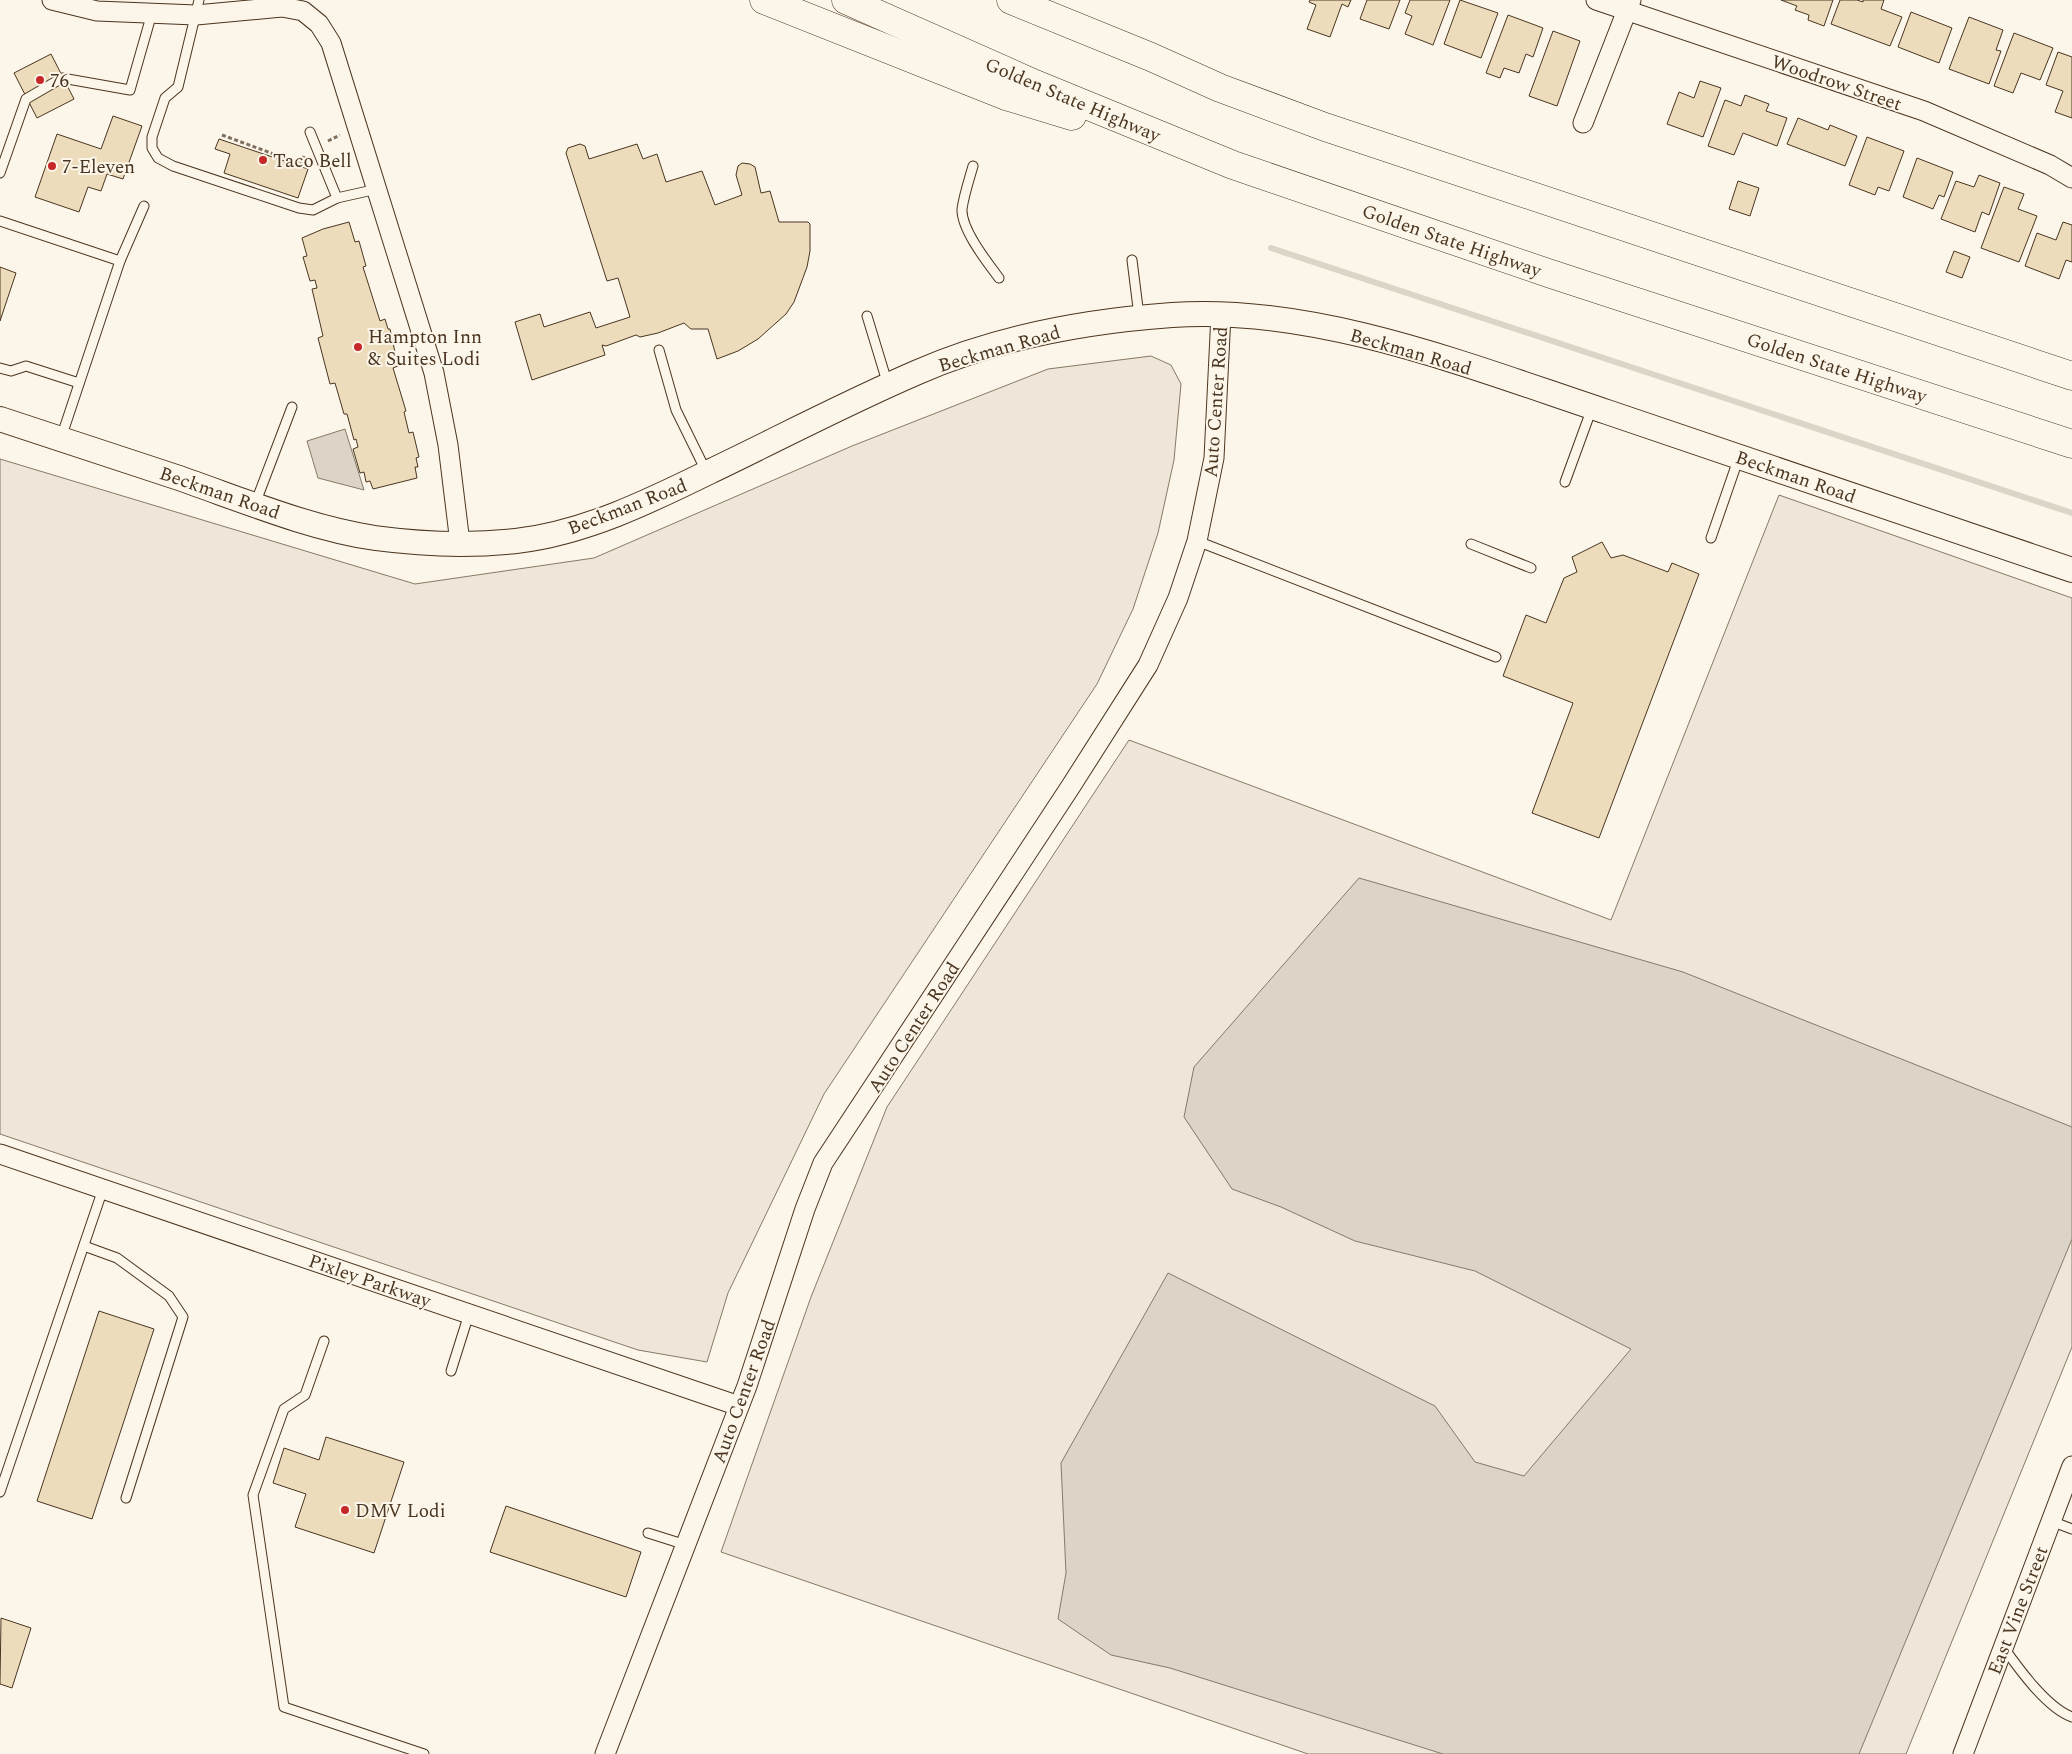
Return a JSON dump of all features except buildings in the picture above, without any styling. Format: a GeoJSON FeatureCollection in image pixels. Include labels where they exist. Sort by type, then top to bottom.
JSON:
{"type":"FeatureCollection","features":[{"type":"Feature","properties":{"kind":"highway"},"geometry":{"type":"LineString","coordinates":[[764,0],[1006,96],[1233,165]]}},
{"type":"Feature","properties":{"kind":"highway","name":"Golden State Highway"},"geometry":{"type":"LineString","coordinates":[[846,0],[1035,84],[1233,165],[1548,273],[2072,444]]}},
{"type":"Feature","properties":{"kind":"highway"},"geometry":{"type":"LineString","coordinates":[[1011,0],[1151,57],[1220,88],[1325,127],[2072,376]]}},
{"type":"Feature","properties":{"kind":"highway"},"geometry":{"type":"LineString","coordinates":[[1046,0],[1151,57]]}},
{"type":"Feature","properties":{"kind":"street"},"geometry":{"type":"LineString","coordinates":[[52,0],[97,11],[152,12],[198,7],[282,7],[303,11],[319,24],[331,43],[434,372],[448,445],[460,543]]}},
{"type":"Feature","properties":{"kind":"street","name":"Woodrow Street"},"geometry":{"type":"LineString","coordinates":[[1596,0],[1629,5],[1924,111],[2050,164],[2072,178]]}},
{"type":"Feature","properties":{"kind":"street"},"geometry":{"type":"LineString","coordinates":[[1583,123],[1629,5]]}},
{"type":"Feature","properties":{"kind":"street","name":"Beckman Road"},"geometry":{"type":"LineString","coordinates":[[0,419],[330,528],[373,538],[460,543],[517,541],[562,531],[652,500],[920,370],[976,350],[1044,332],[1175,315],[1221,314],[1312,325],[1363,336],[1430,355],[2072,570]]}},
{"type":"Feature","properties":{"kind":"street","name":"Auto Center Road"},"geometry":{"type":"LineString","coordinates":[[605,1754],[739,1406],[805,1209],[823,1163],[1071,786],[1148,664],[1178,598],[1197,541],[1214,458],[1221,314]]}},
{"type":"Feature","properties":{"kind":"street","name":"Pixley Parkway"},"geometry":{"type":"LineString","coordinates":[[0,1154],[739,1406]]}},
{"type":"Feature","properties":{"kind":"street","name":"East Vine Street"},"geometry":{"type":"LineString","coordinates":[[1963,1754],[2072,1468]]}},
{"type":"Feature","properties":{"kind":"lane"},"geometry":{"type":"LineString","coordinates":[[198,7],[178,87],[165,98],[152,138],[152,148],[158,158],[172,166],[299,208],[313,210],[337,198],[377,189]]}},
{"type":"Feature","properties":{"kind":"lane"},"geometry":{"type":"LineString","coordinates":[[0,173],[26,99],[62,78],[130,90],[152,12]]}},
{"type":"Feature","properties":{"kind":"lane"},"geometry":{"type":"LineString","coordinates":[[310,132],[337,198]]}},
{"type":"Feature","properties":{"kind":"lane"},"geometry":{"type":"LineString","coordinates":[[973,166],[962,210],[964,220],[976,245],[998,278]]}},
{"type":"Feature","properties":{"kind":"lane"},"geometry":{"type":"LineString","coordinates":[[61,439],[120,261],[144,206]]}},
{"type":"Feature","properties":{"kind":"lane"},"geometry":{"type":"LineString","coordinates":[[0,221],[120,261]]}},
{"type":"Feature","properties":{"kind":"lane"},"geometry":{"type":"LineString","coordinates":[[1132,260],[1140,319]]}},
{"type":"Feature","properties":{"kind":"lane"},"geometry":{"type":"LineString","coordinates":[[867,316],[888,386]]}},
{"type":"Feature","properties":{"kind":"lane"},"geometry":{"type":"LineString","coordinates":[[659,350],[676,410],[708,473]]}},
{"type":"Feature","properties":{"kind":"lane"},"geometry":{"type":"LineString","coordinates":[[0,368],[11,371],[26,366],[80,383]]}},
{"type":"Feature","properties":{"kind":"lane"},"geometry":{"type":"LineString","coordinates":[[254,504],[292,407]]}},
{"type":"Feature","properties":{"kind":"lane"},"geometry":{"type":"LineString","coordinates":[[1565,482],[1592,408]]}},
{"type":"Feature","properties":{"kind":"lane"},"geometry":{"type":"LineString","coordinates":[[1711,538],[1739,457]]}},
{"type":"Feature","properties":{"kind":"lane"},"geometry":{"type":"LineString","coordinates":[[1197,541],[1496,658]]}},
{"type":"Feature","properties":{"kind":"lane"},"geometry":{"type":"LineString","coordinates":[[1471,544],[1531,568]]}},
{"type":"Feature","properties":{"kind":"lane"},"geometry":{"type":"LineString","coordinates":[[0,1492],[103,1189]]}},
{"type":"Feature","properties":{"kind":"lane"},"geometry":{"type":"LineString","coordinates":[[84,1246],[117,1258],[169,1296],[183,1317],[126,1498]]}},
{"type":"Feature","properties":{"kind":"lane"},"geometry":{"type":"LineString","coordinates":[[451,1371],[469,1314]]}},
{"type":"Feature","properties":{"kind":"lane"},"geometry":{"type":"LineString","coordinates":[[324,1342],[304,1395],[284,1409],[253,1495],[284,1707],[424,1754]]}},
{"type":"Feature","properties":{"kind":"lane"},"geometry":{"type":"LineString","coordinates":[[2051,1521],[2072,1529]]}},
{"type":"Feature","properties":{"kind":"lane"},"geometry":{"type":"LineString","coordinates":[[648,1533],[686,1545]]}},
{"type":"Feature","properties":{"kind":"lane"},"geometry":{"type":"LineString","coordinates":[[2003,1646],[2022,1674],[2062,1713],[2072,1717]]}},
{"type":"Feature","properties":{"kind":"path"},"geometry":{"type":"LineString","coordinates":[[222,135],[301,164],[305,154],[343,133]]}},
{"type":"Feature","properties":{"kind":"shaded area"},"geometry":{"type":"Polygon","coordinates":[[[1151,356],[1171,365],[1181,384],[1174,460],[1158,533],[1133,609],[1097,684],[824,1094],[728,1293],[707,1362],[638,1350],[0,1134],[0,459],[415,584],[594,558],[852,446],[1048,369],[1151,356]]]}},
{"type":"Feature","properties":{"kind":"shaded area"},"geometry":{"type":"Polygon","coordinates":[[[345,429],[364,490],[318,478],[307,441],[345,429]]]}},
{"type":"Feature","properties":{"kind":"shaded area"},"geometry":{"type":"Polygon","coordinates":[[[1779,495],[2072,598],[2072,1347],[1906,1754],[1308,1754],[721,1552],[811,1297],[887,1107],[1129,740],[1611,920],[1779,495]]]}},
{"type":"Feature","properties":{"kind":"shaded area"},"geometry":{"type":"Polygon","coordinates":[[[1359,878],[1683,972],[2072,1127],[2072,1239],[1859,1754],[1443,1754],[1170,1668],[1111,1655],[1058,1619],[1066,1573],[1061,1463],[1168,1273],[1435,1406],[1475,1462],[1524,1476],[1631,1349],[1475,1271],[1355,1241],[1281,1207],[1232,1189],[1184,1117],[1194,1067],[1359,878]]]}},
{"type":"Feature","properties":{"kind":"waterway"},"geometry":{"type":"LineString","coordinates":[[1271,248],[2072,513]]}},
{"type":"Feature","properties":{"kind":"place","name":"76"},"geometry":{"type":"Point","coordinates":[40,80]}},
{"type":"Feature","properties":{"kind":"place","name":"Taco Bell"},"geometry":{"type":"Point","coordinates":[263,160]}},
{"type":"Feature","properties":{"kind":"place","name":"7-Eleven"},"geometry":{"type":"Point","coordinates":[52,166]}},
{"type":"Feature","properties":{"kind":"place","name":"Hampton Inn & Suites Lodi"},"geometry":{"type":"Point","coordinates":[358,347]}},
{"type":"Feature","properties":{"kind":"place","name":"DMV Lodi"},"geometry":{"type":"Point","coordinates":[345,1510]}}]}
